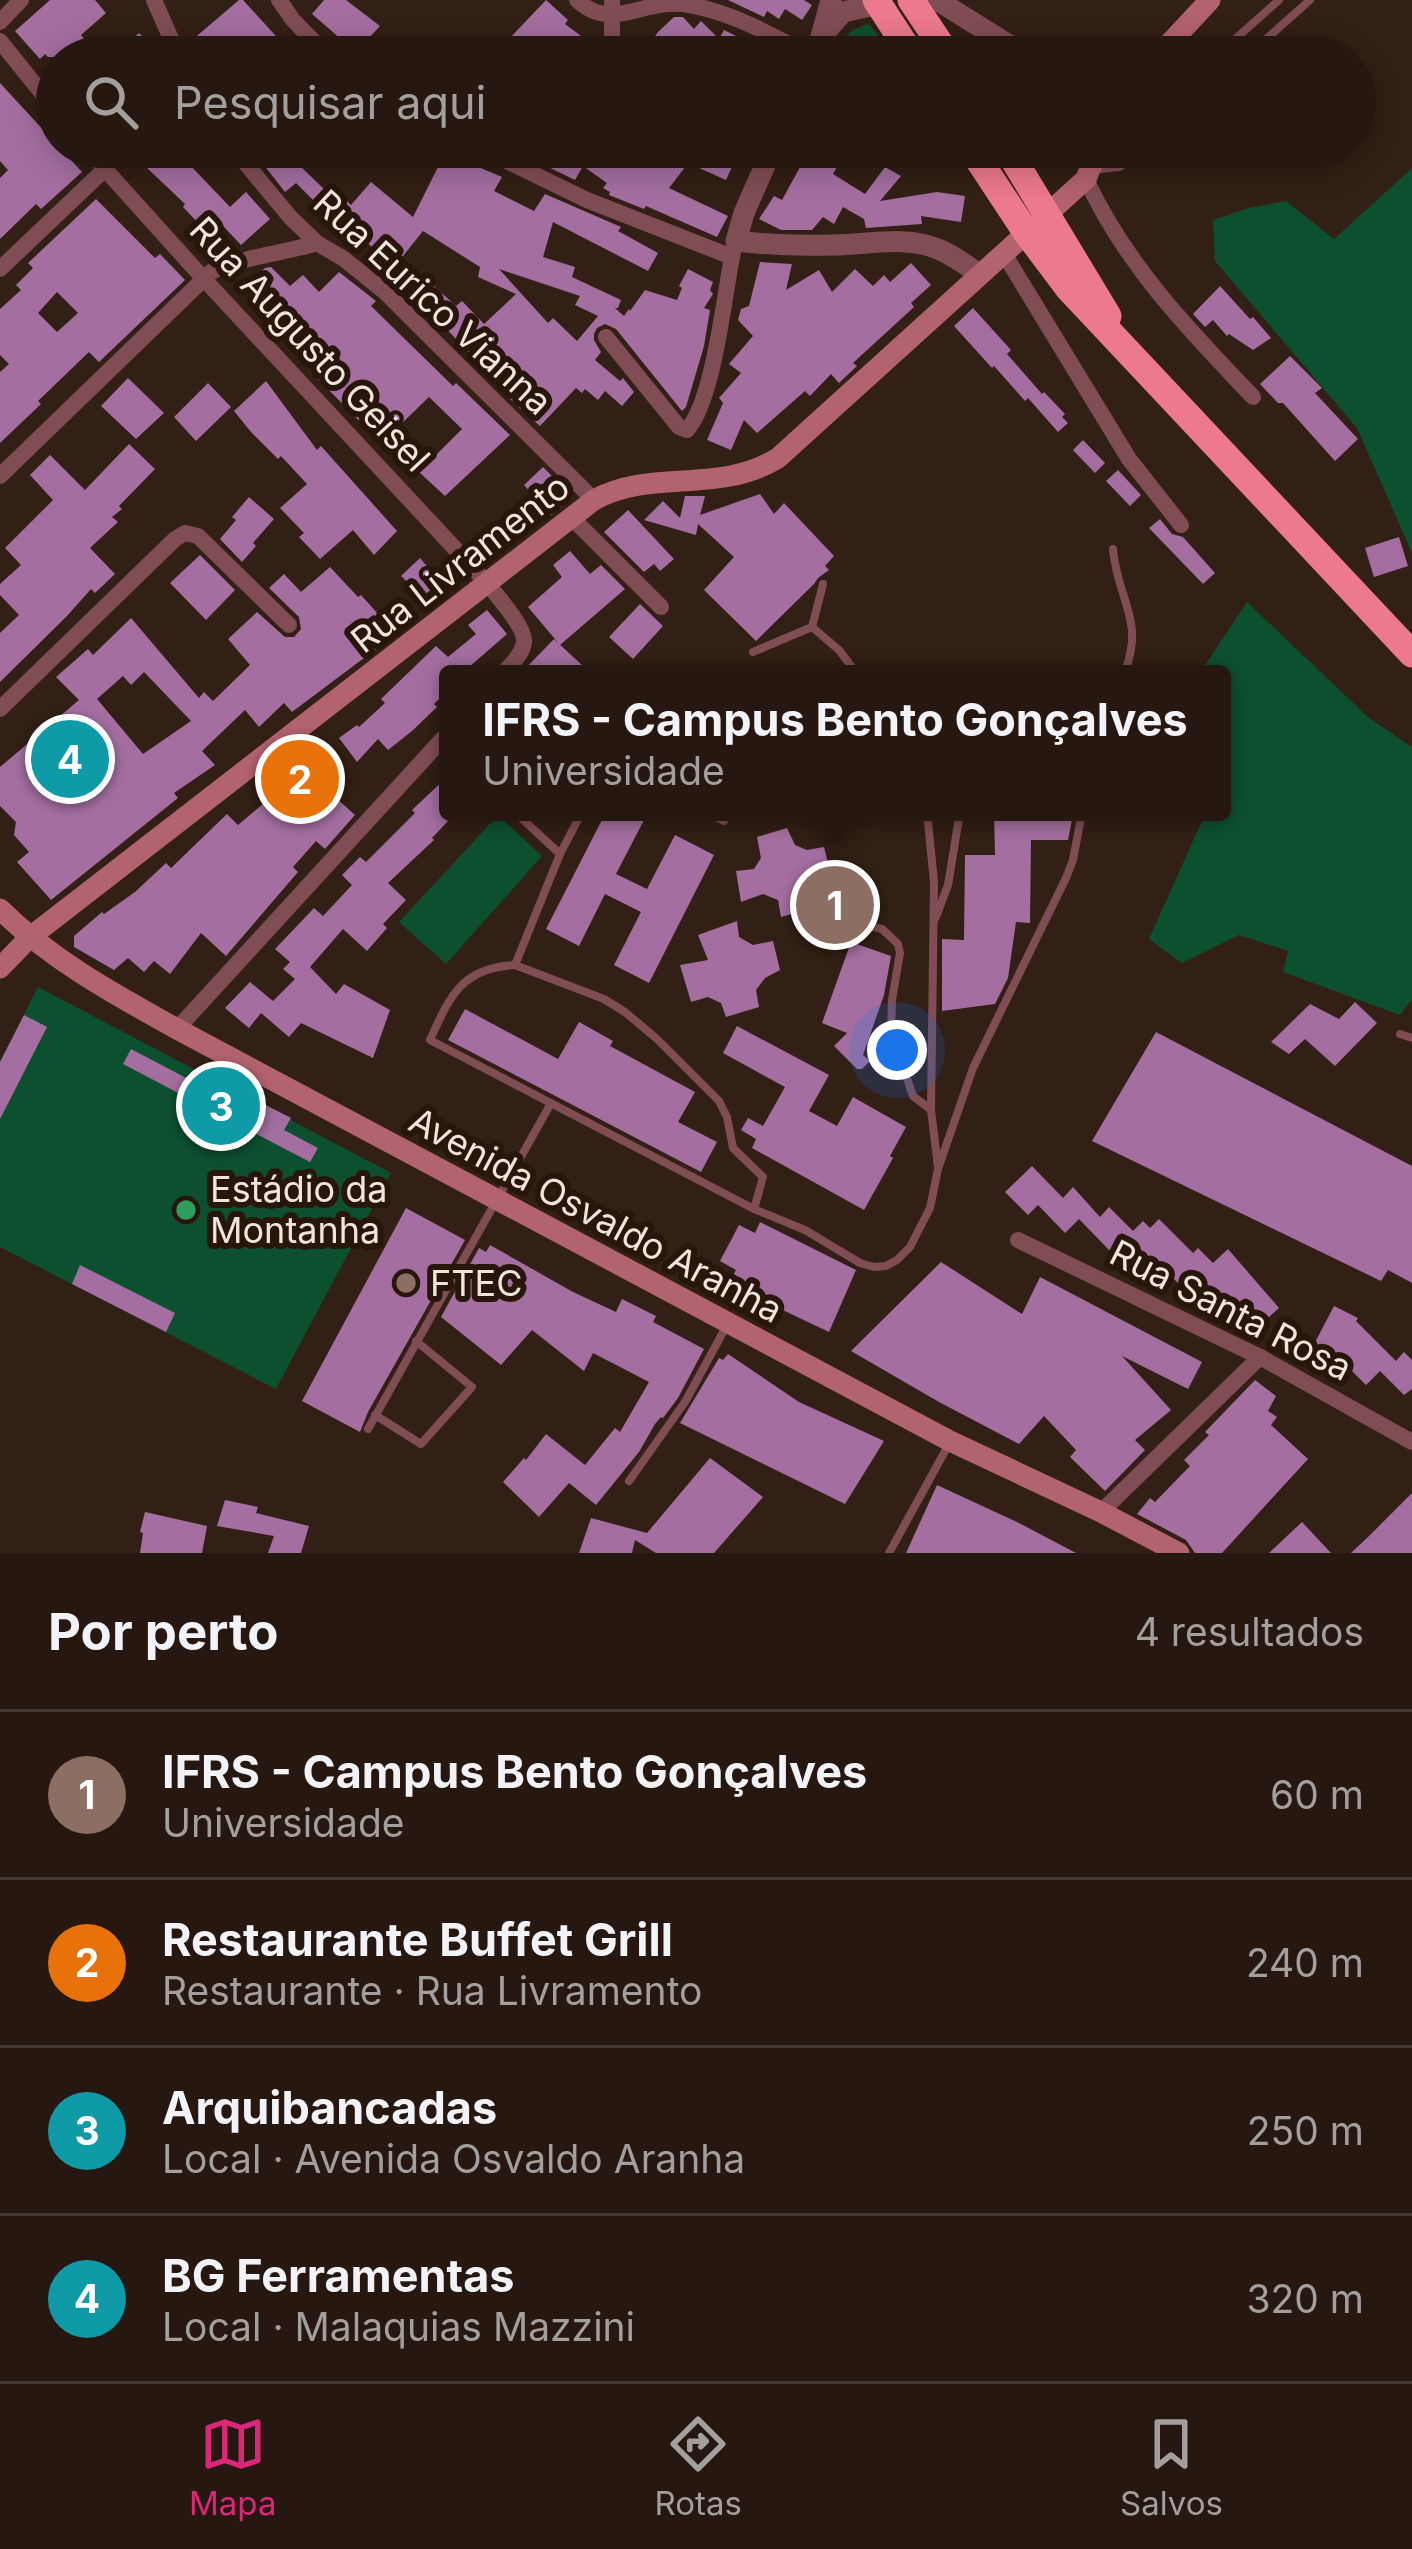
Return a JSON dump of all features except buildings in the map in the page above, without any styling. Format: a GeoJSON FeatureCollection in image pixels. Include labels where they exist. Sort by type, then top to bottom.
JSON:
{"type":"FeatureCollection","features":[{"type":"Feature","properties":{"kind":"highway"},"geometry":{"type":"LineString","coordinates":[[911,0],[935,36]]}},
{"type":"Feature","properties":{"kind":"highway"},"geometry":{"type":"LineString","coordinates":[[878,2],[900,36]]}},
{"type":"Feature","properties":{"kind":"highway"},"geometry":{"type":"LineString","coordinates":[[984,168],[1050,265],[1412,654]]}},
{"type":"Feature","properties":{"kind":"highway"},"geometry":{"type":"LineString","coordinates":[[1018,168],[1128,352]]}},
{"type":"Feature","properties":{"kind":"main road"},"geometry":{"type":"LineString","coordinates":[[1177,36],[1210,0]]}},
{"type":"Feature","properties":{"kind":"main road","name":"Rua Livramento"},"geometry":{"type":"LineString","coordinates":[[0,968],[29,938],[594,500],[624,487],[722,479],[760,469],[792,446],[1053,207],[1089,168]]}},
{"type":"Feature","properties":{"kind":"main road","name":"Avenida Osvaldo Aranha"},"geometry":{"type":"LineString","coordinates":[[0,909],[29,938],[177,1029],[950,1441],[1178,1553]]}},
{"type":"Feature","properties":{"kind":"main road"},"geometry":{"type":"LineString","coordinates":[[1106,1515],[1140,1553]]}},
{"type":"Feature","properties":{"kind":"street"},"geometry":{"type":"LineString","coordinates":[[0,22],[21,0]]}},
{"type":"Feature","properties":{"kind":"street"},"geometry":{"type":"LineString","coordinates":[[154,0],[170,36]]}},
{"type":"Feature","properties":{"kind":"street"},"geometry":{"type":"LineString","coordinates":[[279,0],[309,36]]}},
{"type":"Feature","properties":{"kind":"street"},"geometry":{"type":"LineString","coordinates":[[577,0],[591,13],[613,7],[684,4],[780,36]]}},
{"type":"Feature","properties":{"kind":"street"},"geometry":{"type":"LineString","coordinates":[[820,36],[832,0]]}},
{"type":"Feature","properties":{"kind":"street"},"geometry":{"type":"LineString","coordinates":[[937,0],[994,36]]}},
{"type":"Feature","properties":{"kind":"street"},"geometry":{"type":"LineString","coordinates":[[826,36],[844,12],[878,2]]}},
{"type":"Feature","properties":{"kind":"street"},"geometry":{"type":"LineString","coordinates":[[0,41],[36,86]]}},
{"type":"Feature","properties":{"kind":"street","name":"Rua Eurico Vianna"},"geometry":{"type":"LineString","coordinates":[[249,168],[290,217],[317,243],[385,292],[594,500]]}},
{"type":"Feature","properties":{"kind":"street"},"geometry":{"type":"LineString","coordinates":[[521,168],[587,200],[734,249],[917,243],[938,249],[980,274]]}},
{"type":"Feature","properties":{"kind":"street"},"geometry":{"type":"LineString","coordinates":[[606,337],[672,419],[687,430],[700,412],[734,249],[764,168]]}},
{"type":"Feature","properties":{"kind":"street"},"geometry":{"type":"LineString","coordinates":[[1097,168],[1104,218],[1189,330],[1253,397]]}},
{"type":"Feature","properties":{"kind":"street"},"geometry":{"type":"LineString","coordinates":[[0,269],[104,170]]}},
{"type":"Feature","properties":{"kind":"street","name":"Rua Augusto Geisel"},"geometry":{"type":"LineString","coordinates":[[104,170],[488,584],[522,630],[525,642],[510,665]]}},
{"type":"Feature","properties":{"kind":"street"},"geometry":{"type":"LineString","coordinates":[[0,476],[203,278],[234,262],[317,243]]}},
{"type":"Feature","properties":{"kind":"street"},"geometry":{"type":"LineString","coordinates":[[1007,248],[1129,459],[1180,525]]}},
{"type":"Feature","properties":{"kind":"street"},"geometry":{"type":"LineString","coordinates":[[572,518],[661,607]]}},
{"type":"Feature","properties":{"kind":"street"},"geometry":{"type":"LineString","coordinates":[[0,709],[185,533],[198,536],[289,625]]}},
{"type":"Feature","properties":{"kind":"street"},"geometry":{"type":"LineString","coordinates":[[177,1029],[439,743]]}},
{"type":"Feature","properties":{"kind":"street","name":"Rua Santa Rosa"},"geometry":{"type":"LineString","coordinates":[[1018,1240],[1260,1358],[1412,1442]]}},
{"type":"Feature","properties":{"kind":"street"},"geometry":{"type":"LineString","coordinates":[[1106,1515],[1260,1358]]}},
{"type":"Feature","properties":{"kind":"lane"},"geometry":{"type":"LineString","coordinates":[[1238,36],[1279,0]]}},
{"type":"Feature","properties":{"kind":"lane"},"geometry":{"type":"LineString","coordinates":[[1270,36],[1310,0]]}},
{"type":"Feature","properties":{"kind":"lane"},"geometry":{"type":"LineString","coordinates":[[1113,549],[1134,630],[1127,665]]}},
{"type":"Feature","properties":{"kind":"lane"},"geometry":{"type":"LineString","coordinates":[[812,627],[823,584]]}},
{"type":"Feature","properties":{"kind":"lane"},"geometry":{"type":"LineString","coordinates":[[753,652],[812,627]]}},
{"type":"Feature","properties":{"kind":"lane"},"geometry":{"type":"LineString","coordinates":[[812,627],[850,665]]}},
{"type":"Feature","properties":{"kind":"lane"},"geometry":{"type":"LineString","coordinates":[[526,821],[560,854]]}},
{"type":"Feature","properties":{"kind":"lane"},"geometry":{"type":"LineString","coordinates":[[515,965],[577,821]]}},
{"type":"Feature","properties":{"kind":"lane"},"geometry":{"type":"LineString","coordinates":[[928,821],[934,882],[931,1110],[938,1168]]}},
{"type":"Feature","properties":{"kind":"lane"},"geometry":{"type":"LineString","coordinates":[[932,930],[948,885],[959,821]]}},
{"type":"Feature","properties":{"kind":"lane"},"geometry":{"type":"LineString","coordinates":[[754,1209],[763,1177],[733,1148],[728,1117],[719,1101],[626,1012],[515,965],[485,972],[449,998],[430,1040],[754,1209],[805,1230],[860,1263],[886,1266],[910,1247],[921,1230],[974,1068],[1066,878],[1080,821]]}},
{"type":"Feature","properties":{"kind":"lane"},"geometry":{"type":"LineString","coordinates":[[852,922],[882,929],[898,944],[891,1031],[913,1096],[931,1110]]}},
{"type":"Feature","properties":{"kind":"lane"},"geometry":{"type":"LineString","coordinates":[[1400,1034],[1412,1038]]}},
{"type":"Feature","properties":{"kind":"lane"},"geometry":{"type":"LineString","coordinates":[[368,1429],[550,1105]]}},
{"type":"Feature","properties":{"kind":"lane"},"geometry":{"type":"LineString","coordinates":[[629,1481],[685,1402],[729,1322]]}},
{"type":"Feature","properties":{"kind":"lane"},"geometry":{"type":"LineString","coordinates":[[375,1415],[421,1444],[472,1387],[416,1342]]}},
{"type":"Feature","properties":{"kind":"lane"},"geometry":{"type":"LineString","coordinates":[[889,1553],[950,1441]]}},
{"type":"Feature","properties":{"kind":"green space"},"geometry":{"type":"Polygon","coordinates":[[[869,24],[878,36],[847,36],[869,24]]]}},
{"type":"Feature","properties":{"kind":"green space"},"geometry":{"type":"Polygon","coordinates":[[[1412,168],[1412,553],[1357,428],[1215,261],[1213,220],[1286,201],[1334,239],[1412,168]]]}},
{"type":"Feature","properties":{"kind":"green space"},"geometry":{"type":"Polygon","coordinates":[[[1247,602],[1369,718],[1412,747],[1412,999],[1400,1015],[1283,972],[1288,951],[1239,935],[1182,963],[1149,939],[1202,821],[1231,821],[1231,665],[1205,665],[1247,602]]]}},
{"type":"Feature","properties":{"kind":"green space"},"geometry":{"type":"Polygon","coordinates":[[[492,821],[504,821],[542,856],[446,964],[399,922],[492,821]]]}},
{"type":"Feature","properties":{"kind":"green space","name":"Estádio da Montanha"},"geometry":{"type":"Polygon","coordinates":[[[38,987],[391,1173],[276,1389],[0,1247],[0,1062],[38,987]]]}},
{"type":"Feature","properties":{"kind":"place","name":"BG Ferramentas"},"geometry":{"type":"Point","coordinates":[70,759]}},
{"type":"Feature","properties":{"kind":"place","name":"Restaurante Buffet Grill"},"geometry":{"type":"Point","coordinates":[300,779]}},
{"type":"Feature","properties":{"kind":"place","name":"IFRS - Campus Bento Gonçalves"},"geometry":{"type":"Point","coordinates":[835,905]}},
{"type":"Feature","properties":{"kind":"place","name":"Arquibancadas"},"geometry":{"type":"Point","coordinates":[221,1106]}},
{"type":"Feature","properties":{"kind":"place","name":"Estádio da Montanha"},"geometry":{"type":"Point","coordinates":[186,1210]}},
{"type":"Feature","properties":{"kind":"place","name":"FTEC"},"geometry":{"type":"Point","coordinates":[406,1283]}}]}
